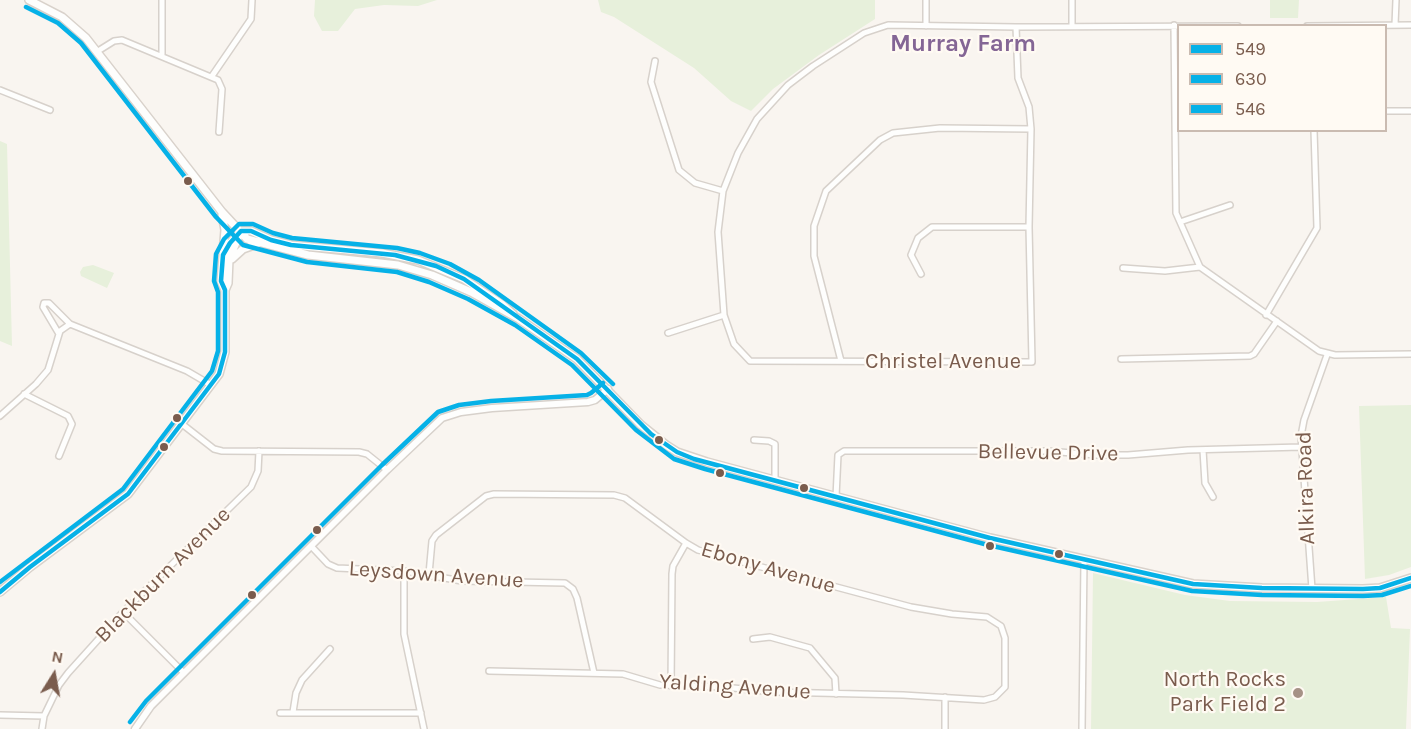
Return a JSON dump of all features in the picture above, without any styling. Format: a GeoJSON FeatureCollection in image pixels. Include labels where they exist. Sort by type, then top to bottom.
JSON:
{"type":"FeatureCollection","features":[{"type":"Feature","properties":{"kind":"main road"},"geometry":{"type":"LineString","coordinates":[[29,0],[69,21],[98,51],[222,212],[247,239],[308,255],[385,263],[422,271],[471,292],[519,319],[577,359],[646,429],[677,452],[694,459],[836,497],[1084,560],[1193,584],[1254,588],[1380,588],[1411,578]]}},
{"type":"Feature","properties":{"kind":"main road"},"geometry":{"type":"LineString","coordinates":[[222,212],[225,230],[221,281],[225,290]]}},
{"type":"Feature","properties":{"kind":"main road"},"geometry":{"type":"LineString","coordinates":[[0,592],[128,494],[219,374],[224,359],[225,290],[228,283],[229,259],[241,231]]}},
{"type":"Feature","properties":{"kind":"main road"},"geometry":{"type":"LineString","coordinates":[[223,255],[241,231],[251,231],[271,240],[291,245],[382,253],[418,260],[447,271],[475,286],[519,319]]}},
{"type":"Feature","properties":{"kind":"main road"},"geometry":{"type":"LineString","coordinates":[[228,269],[238,252],[248,246],[260,244]]}},
{"type":"Feature","properties":{"kind":"street"},"geometry":{"type":"LineString","coordinates":[[162,0],[162,56]]}},
{"type":"Feature","properties":{"kind":"street"},"geometry":{"type":"LineString","coordinates":[[212,76],[251,19],[252,0]]}},
{"type":"Feature","properties":{"kind":"street"},"geometry":{"type":"LineString","coordinates":[[926,0],[926,26]]}},
{"type":"Feature","properties":{"kind":"street"},"geometry":{"type":"LineString","coordinates":[[1072,0],[1072,26]]}},
{"type":"Feature","properties":{"kind":"street"},"geometry":{"type":"LineString","coordinates":[[1395,25],[1396,0]]}},
{"type":"Feature","properties":{"kind":"street","name":"Christel Avenue"},"geometry":{"type":"LineString","coordinates":[[1016,27],[1018,78],[1029,107],[1031,129],[1029,227],[1032,362],[750,361],[734,344],[724,315],[718,232],[723,191],[738,153],[756,119],[788,85],[864,33],[888,25],[1016,27],[1177,25]]}},
{"type":"Feature","properties":{"kind":"street"},"geometry":{"type":"LineString","coordinates":[[1174,25],[1177,120],[1176,213],[1200,267],[1266,315],[1327,355],[1411,354]]}},
{"type":"Feature","properties":{"kind":"street"},"geometry":{"type":"LineString","coordinates":[[1387,25],[1411,25]]}},
{"type":"Feature","properties":{"kind":"street"},"geometry":{"type":"LineString","coordinates":[[98,51],[114,41],[122,40],[218,80],[222,89],[219,132]]}},
{"type":"Feature","properties":{"kind":"street"},"geometry":{"type":"LineString","coordinates":[[655,61],[651,82],[679,170],[695,183],[723,191]]}},
{"type":"Feature","properties":{"kind":"street"},"geometry":{"type":"LineString","coordinates":[[0,90],[50,111]]}},
{"type":"Feature","properties":{"kind":"street"},"geometry":{"type":"LineString","coordinates":[[1387,111],[1411,111]]}},
{"type":"Feature","properties":{"kind":"street"},"geometry":{"type":"LineString","coordinates":[[841,361],[814,256],[814,226],[826,191],[880,140],[893,133],[940,129],[1031,129]]}},
{"type":"Feature","properties":{"kind":"street"},"geometry":{"type":"LineString","coordinates":[[1266,315],[1317,228],[1314,132]]}},
{"type":"Feature","properties":{"kind":"street"},"geometry":{"type":"LineString","coordinates":[[1180,222],[1230,205]]}},
{"type":"Feature","properties":{"kind":"street"},"geometry":{"type":"LineString","coordinates":[[921,274],[911,255],[918,238],[932,227],[1029,227]]}},
{"type":"Feature","properties":{"kind":"street"},"geometry":{"type":"LineString","coordinates":[[1123,268],[1165,271],[1200,267]]}},
{"type":"Feature","properties":{"kind":"street"},"geometry":{"type":"LineString","coordinates":[[59,334],[43,307],[44,303],[49,303],[70,324],[187,371],[211,385]]}},
{"type":"Feature","properties":{"kind":"street"},"geometry":{"type":"LineString","coordinates":[[668,333],[724,315]]}},
{"type":"Feature","properties":{"kind":"street"},"geometry":{"type":"LineString","coordinates":[[1121,359],[1250,356],[1254,354],[1277,321]]}},
{"type":"Feature","properties":{"kind":"street"},"geometry":{"type":"LineString","coordinates":[[0,416],[48,370],[60,331],[70,324]]}},
{"type":"Feature","properties":{"kind":"street","name":"Alkira Road"},"geometry":{"type":"LineString","coordinates":[[1312,589],[1301,447],[1304,420],[1327,355]]}},
{"type":"Feature","properties":{"kind":"street"},"geometry":{"type":"LineString","coordinates":[[137,728],[151,706],[434,424],[452,414],[492,408],[588,402],[595,400],[608,389]]}},
{"type":"Feature","properties":{"kind":"street"},"geometry":{"type":"LineString","coordinates":[[24,394],[68,416],[72,424],[59,456]]}},
{"type":"Feature","properties":{"kind":"street"},"geometry":{"type":"LineString","coordinates":[[182,424],[214,449],[259,452],[358,452],[367,454],[387,470]]}},
{"type":"Feature","properties":{"kind":"street"},"geometry":{"type":"LineString","coordinates":[[754,440],[776,444],[775,480]]}},
{"type":"Feature","properties":{"kind":"street","name":"Bellevue Drive"},"geometry":{"type":"LineString","coordinates":[[836,497],[838,454],[844,451],[1048,451],[1150,455],[1203,450],[1301,447]]}},
{"type":"Feature","properties":{"kind":"street"},"geometry":{"type":"LineString","coordinates":[[1203,450],[1205,483],[1213,497]]}},
{"type":"Feature","properties":{"kind":"street","name":"Blackburn Avenue"},"geometry":{"type":"LineString","coordinates":[[42,729],[44,716],[59,685],[68,673],[123,612],[251,488],[258,471],[259,452]]}},
{"type":"Feature","properties":{"kind":"street","name":"Ebony Avenue"},"geometry":{"type":"LineString","coordinates":[[429,574],[432,541],[436,535],[486,496],[494,494],[620,496],[698,550],[911,607],[952,614],[987,616],[997,622],[1005,638],[1006,681],[1003,690],[995,697],[984,700],[945,697]]}},
{"type":"Feature","properties":{"kind":"street"},"geometry":{"type":"LineString","coordinates":[[670,686],[672,574],[673,566],[686,543]]}},
{"type":"Feature","properties":{"kind":"street","name":"Leysdown Avenue"},"geometry":{"type":"LineString","coordinates":[[310,546],[328,564],[337,568],[404,571],[462,581],[561,582],[568,585]]}},
{"type":"Feature","properties":{"kind":"street"},"geometry":{"type":"LineString","coordinates":[[1082,729],[1084,560]]}},
{"type":"Feature","properties":{"kind":"street"},"geometry":{"type":"LineString","coordinates":[[404,571],[404,634],[424,729]]}},
{"type":"Feature","properties":{"kind":"street"},"geometry":{"type":"LineString","coordinates":[[573,579],[568,585],[578,598],[594,673]]}},
{"type":"Feature","properties":{"kind":"street"},"geometry":{"type":"LineString","coordinates":[[123,612],[184,673]]}},
{"type":"Feature","properties":{"kind":"street"},"geometry":{"type":"LineString","coordinates":[[753,639],[770,637],[810,648],[835,678],[836,694]]}},
{"type":"Feature","properties":{"kind":"street"},"geometry":{"type":"LineString","coordinates":[[293,712],[296,693],[302,680],[330,649]]}},
{"type":"Feature","properties":{"kind":"street","name":"Yalding Avenue"},"geometry":{"type":"LineString","coordinates":[[489,671],[630,675],[660,685],[723,687],[774,692],[945,697]]}},
{"type":"Feature","properties":{"kind":"street"},"geometry":{"type":"LineString","coordinates":[[945,697],[945,729]]}},
{"type":"Feature","properties":{"kind":"street"},"geometry":{"type":"LineString","coordinates":[[280,713],[421,713]]}},
{"type":"Feature","properties":{"kind":"street"},"geometry":{"type":"LineString","coordinates":[[0,715],[44,716]]}},
{"type":"Feature","properties":{"kind":"green space"},"geometry":{"type":"Polygon","coordinates":[[[315,0],[437,0],[418,6],[384,5],[355,9],[338,31],[322,31],[314,16],[315,0]]]}},
{"type":"Feature","properties":{"kind":"green space"},"geometry":{"type":"Polygon","coordinates":[[[598,0],[875,0],[875,19],[819,55],[773,89],[751,111],[731,101],[694,68],[614,17],[601,12],[598,0]]]}},
{"type":"Feature","properties":{"kind":"green space"},"geometry":{"type":"Polygon","coordinates":[[[1270,0],[1299,0],[1298,18],[1270,18],[1270,0]]]}},
{"type":"Feature","properties":{"kind":"green space"},"geometry":{"type":"Polygon","coordinates":[[[0,141],[7,144],[12,346],[0,341],[0,141]]]}},
{"type":"Feature","properties":{"kind":"green space"},"geometry":{"type":"Polygon","coordinates":[[[93,265],[114,273],[107,288],[81,276],[80,272],[83,267],[93,265]]]}},
{"type":"Feature","properties":{"kind":"green space"},"geometry":{"type":"Polygon","coordinates":[[[1411,405],[1411,567],[1389,575],[1365,579],[1359,406],[1411,405]]]}},
{"type":"Feature","properties":{"kind":"green space"},"geometry":{"type":"Polygon","coordinates":[[[1093,573],[1185,595],[1230,601],[1317,602],[1386,597],[1391,628],[1410,629],[1406,729],[1091,729],[1093,573]]]}},
{"type":"Feature","properties":{"kind":"transit line","name":"630"},"geometry":{"type":"LineString","coordinates":[[26,7],[58,23],[81,43],[216,217],[243,245],[307,262],[397,272],[429,282],[468,299],[515,325],[572,365],[636,430],[674,459],[988,545],[1192,591],[1262,595],[1363,596],[1382,595],[1411,586]]}},
{"type":"Feature","properties":{"kind":"transit line","name":"546"},"geometry":{"type":"LineString","coordinates":[[0,582],[123,489],[212,371],[218,351],[218,292],[214,281],[216,254],[224,239],[239,224],[253,224],[292,238],[397,248],[420,253],[450,264],[479,280],[581,353],[613,384]]}},
{"type":"Feature","properties":{"kind":"transit line","name":"549"},"geometry":{"type":"LineString","coordinates":[[0,592],[128,494],[219,374],[225,352],[225,290],[221,281],[223,255],[241,231],[251,231],[271,240],[291,245],[395,255],[436,266],[464,279],[577,359],[651,434],[677,452],[694,459],[990,538],[1193,584],[1262,588],[1363,589],[1380,588],[1411,578]]}},
{"type":"Feature","properties":{"kind":"transit line","name":"546"},"geometry":{"type":"LineString","coordinates":[[130,722],[146,701],[438,412],[459,405],[491,401],[587,395],[603,383]]}},
{"type":"Feature","properties":{"kind":"place","name":"North Rocks Park Field 2"},"geometry":{"type":"Point","coordinates":[1298,693]}},
{"type":"Feature","properties":{"kind":"district","name":"Murray Farm"},"geometry":{"type":"Point","coordinates":[963,44]}}]}
